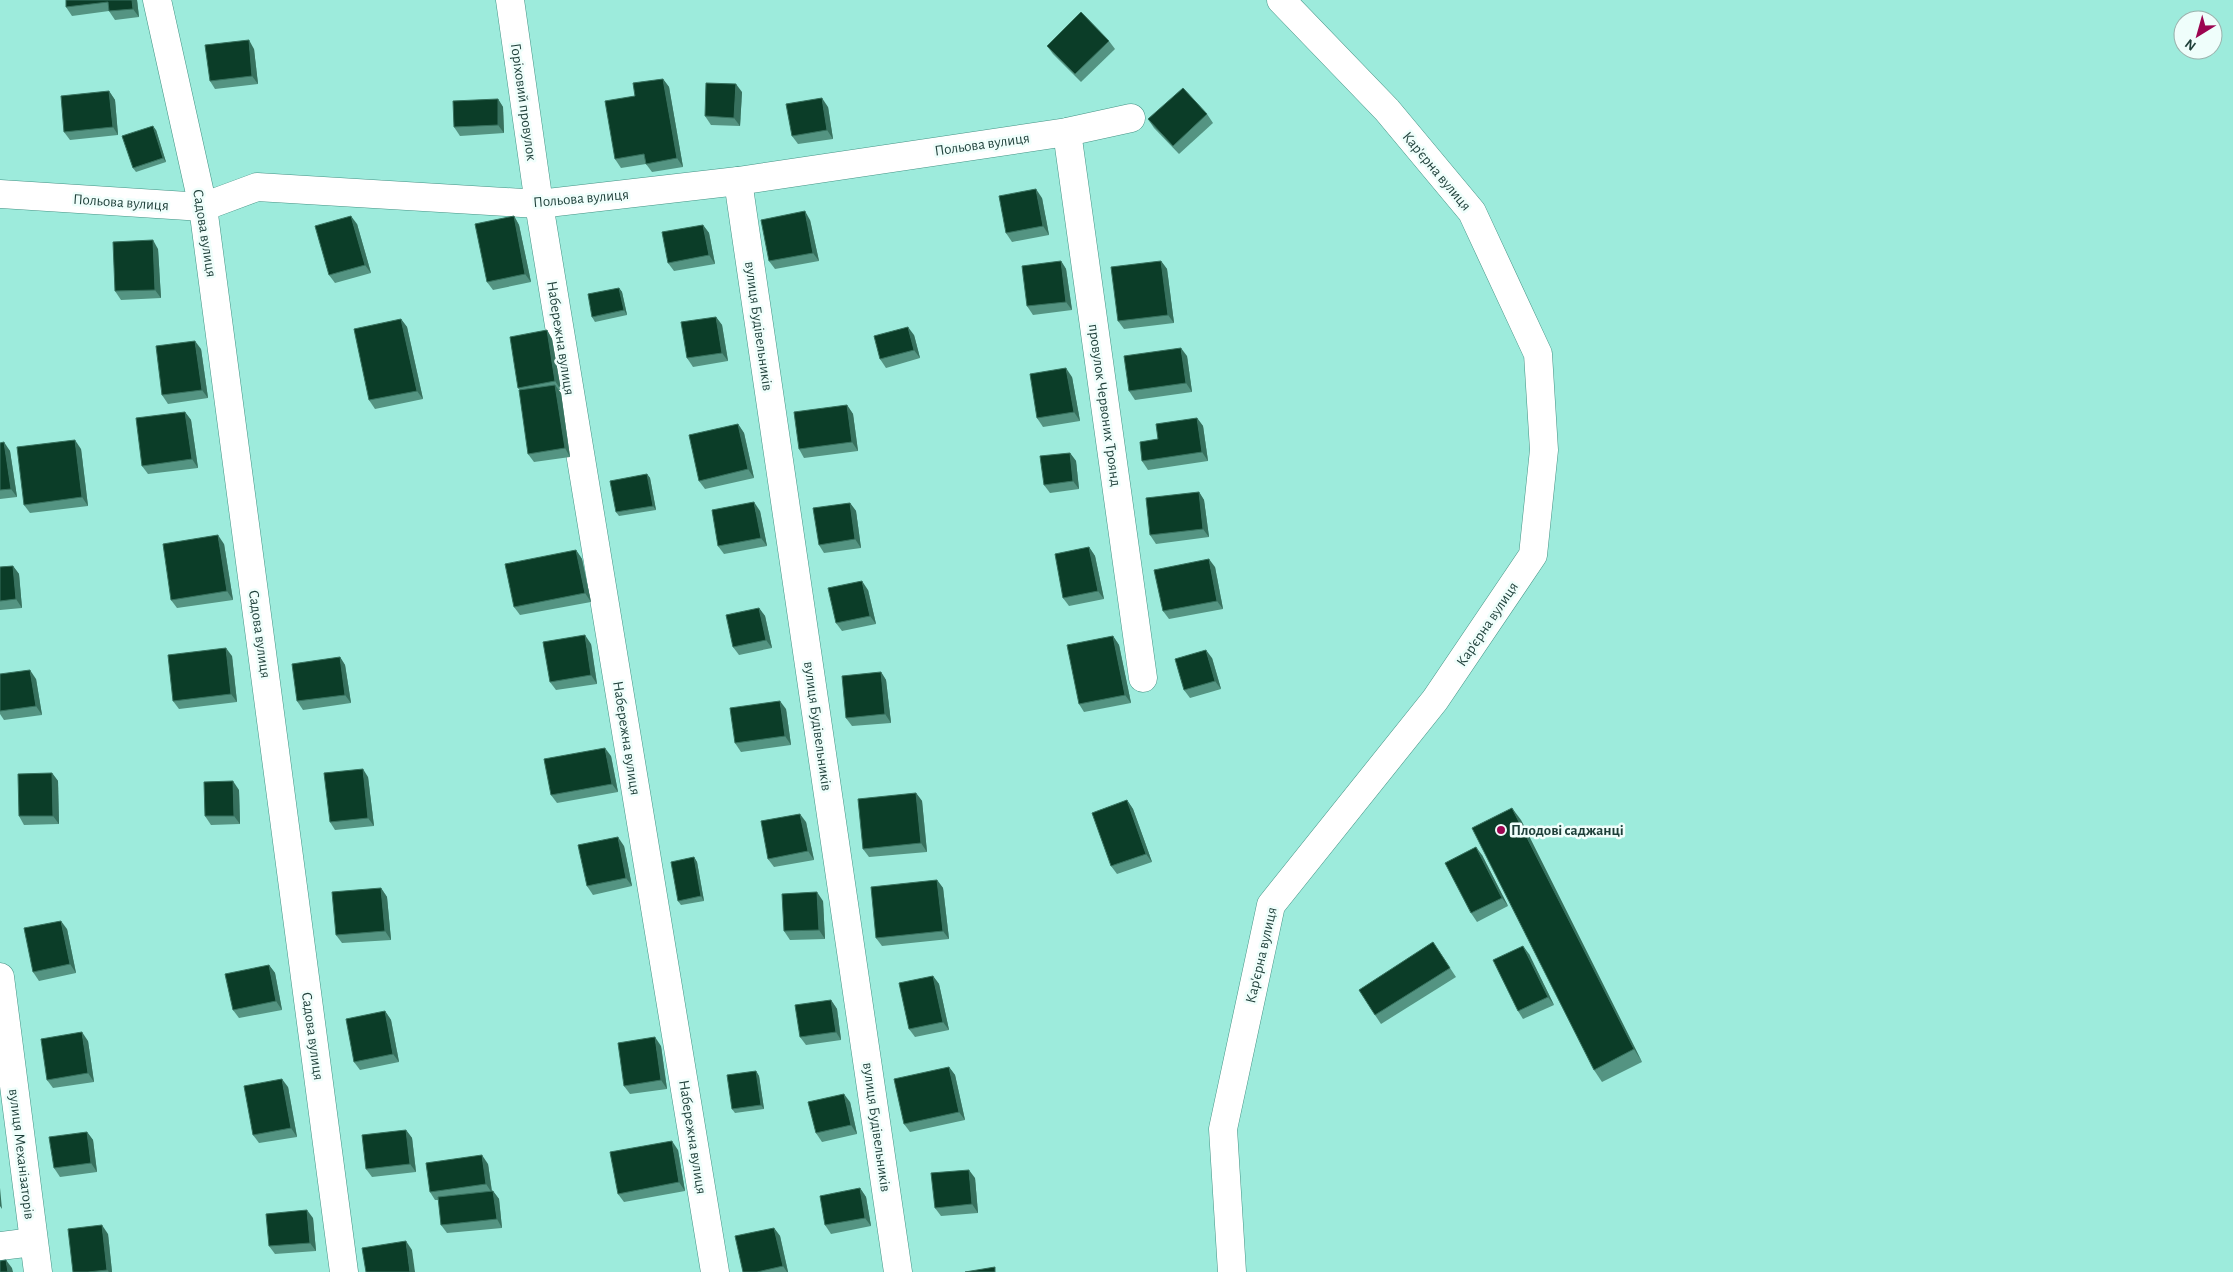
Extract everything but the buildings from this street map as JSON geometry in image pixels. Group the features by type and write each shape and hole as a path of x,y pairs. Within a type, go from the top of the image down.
{"street":[{"name":"Садова вулиця","path":"157,0 203,208 344,1272"},
{"name":"Горіховий провулок","path":"510,0 539,204"},
{"name":"Кар'єрна вулиця","path":"1232,1272 1223,1129 1271,905 1435,700 1533,556 1544,450 1538,354 1472,212 1387,110 1281,0"},
{"name":"Польова вулиця","path":"0,194 203,208 257,187 539,204 738,181 1067,132 1131,118"},
{"name":"провулок Червоних Троянд","path":"1067,132 1143,678"},
{"name":"вулиця Будівельників","path":"738,181 898,1272"},
{"name":"Набережна вулиця","path":"539,204 716,1272"},
{"name":"вулиця Механізаторів","path":"0,979 38,1272"},
{"path":"0,1246 33,1242"}],"place":[{"name":"Плодові саджанці","path":"1501,830"}]}
